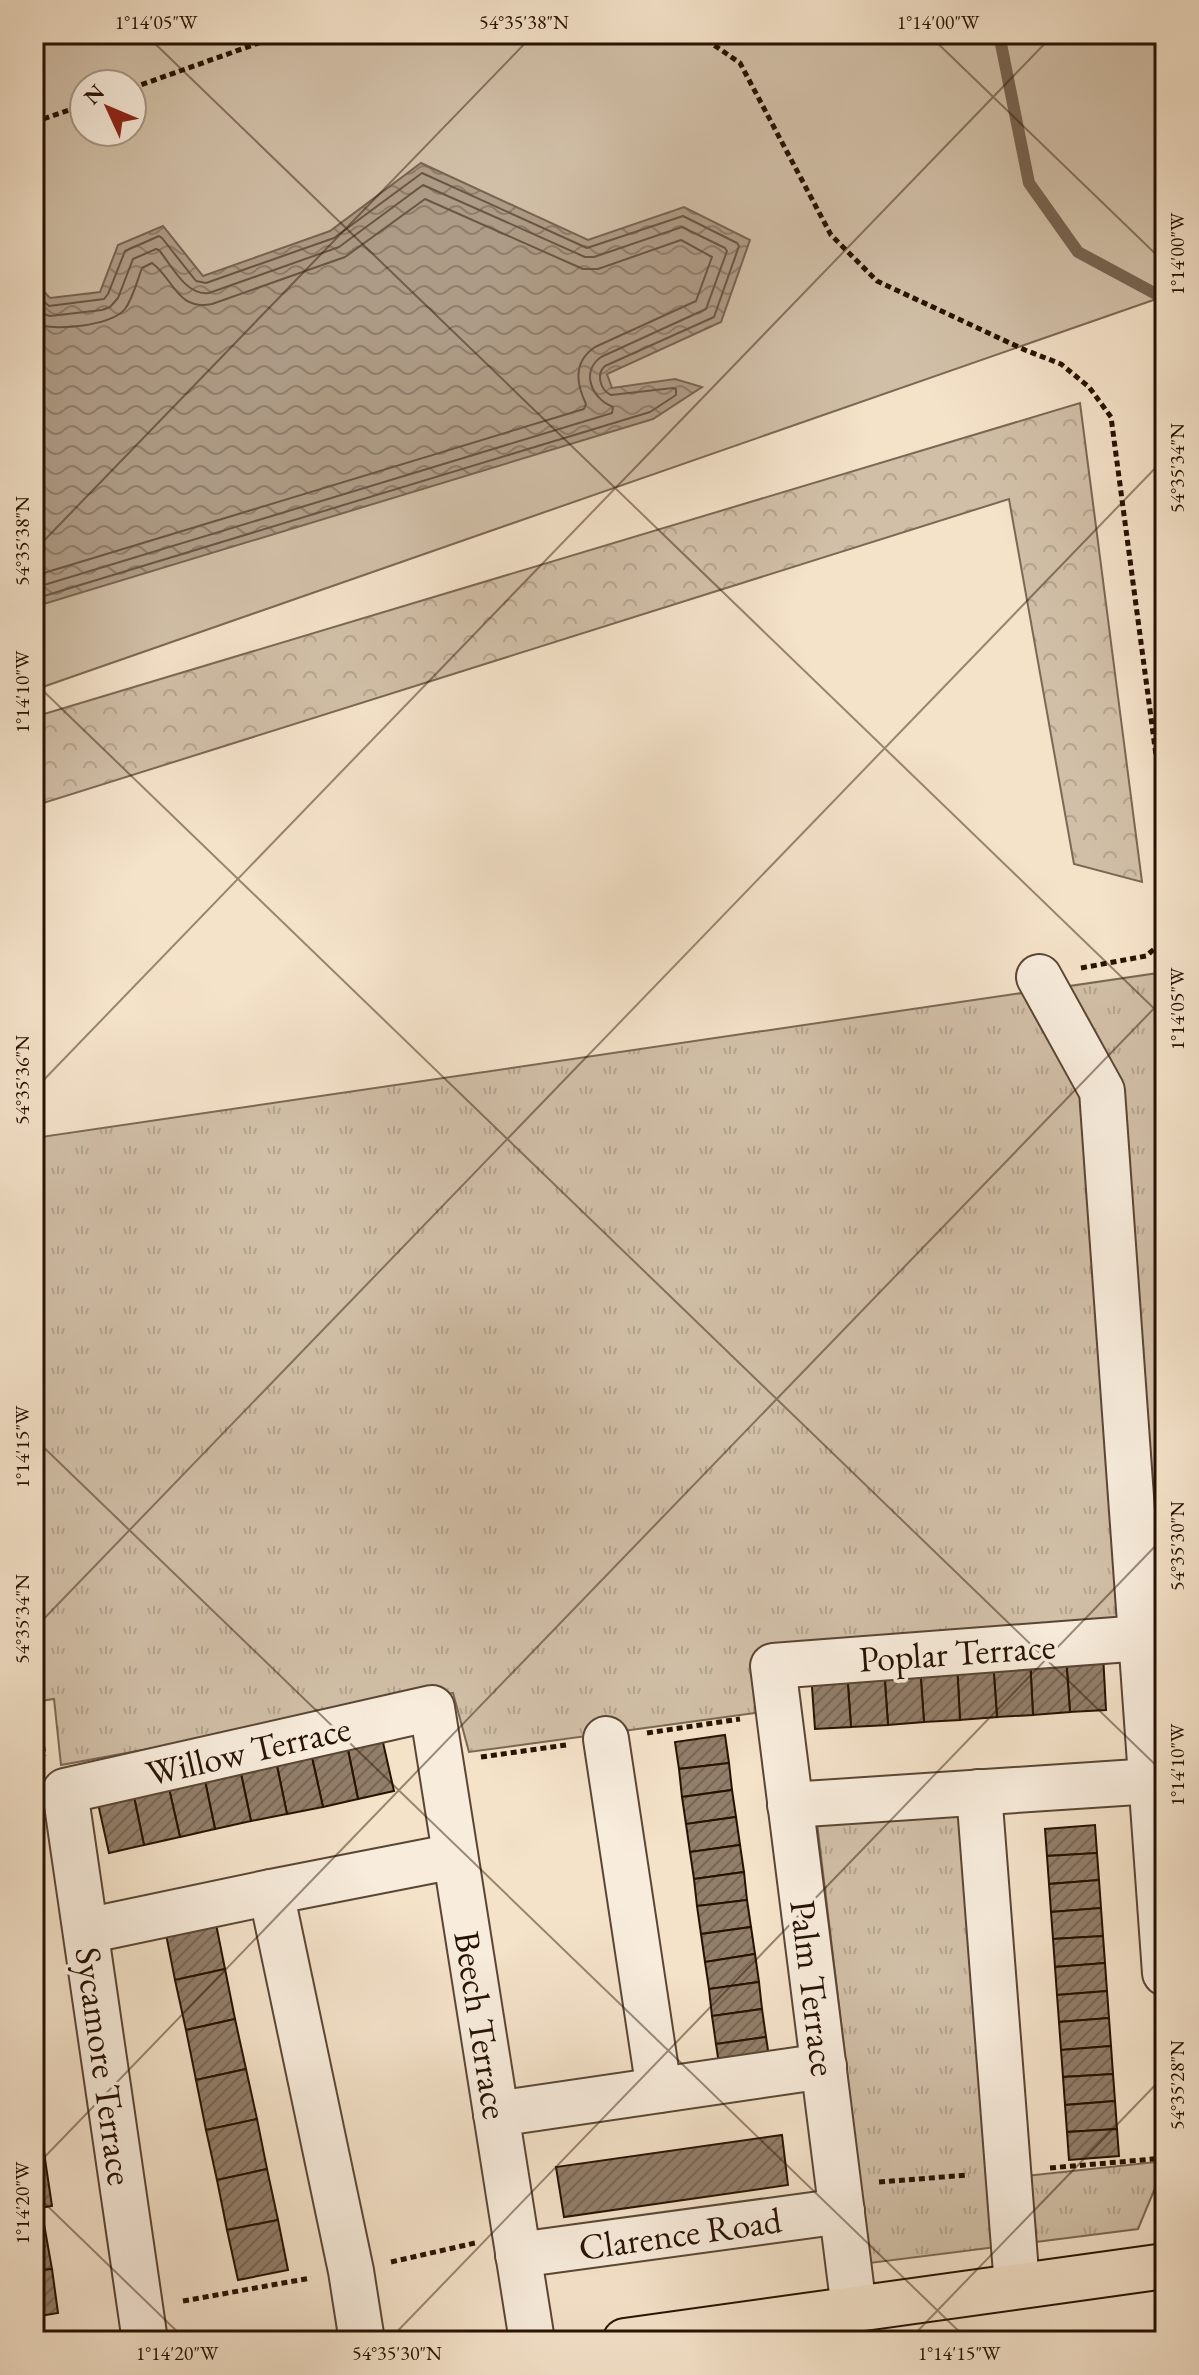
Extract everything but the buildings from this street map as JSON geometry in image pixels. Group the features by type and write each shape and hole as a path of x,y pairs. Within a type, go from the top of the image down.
{"main road":[{"path":"625,2341 1165,2266"}],"street":[{"path":"1039,977 1102,1091 1165,1973"},
{"name":"Poplar Terrace","path":"773,1666 1142,1638"},
{"name":"Palm Terrace","path":"773,1666 854,2309"},
{"name":"Willow Terrace","path":"65,1791 432,1708"},
{"name":"Beech Terrace","path":"432,1708 532,2341"},
{"path":"606,1739 659,2090"},
{"path":"790,1805 1152,1781"},
{"name":"Sycamore Terrace","path":"65,1791 145,2341"},
{"path":"979,1792 1017,2286"},
{"path":"86,1931 455,1856"},
{"path":"271,1892 348,2256 362,2341"},
{"path":"496,2114 824,2066"},
{"name":"Clarence Road","path":"518,2255 842,2211"}],"path":[{"path":"148,82 284,34"},
{"path":"698,34 740,63 831,235 877,281 1061,364 1089,387 1111,417 1165,823"},
{"path":"34,122 68,110"},
{"path":"1039,977 1146,956 1165,940"}],"green space":[{"path":"34,34 1165,34 1165,296 34,690"},
{"path":"1080,403 1142,882 1074,864 1009,499 34,806 34,717"},
{"path":"1165,972 1165,1719 1131,1625 776,1657 784,1709 469,1752 453,1693 61,1765 54,1699 34,1702 34,1138"},
{"path":"960,1807 997,2179 1165,2161 1165,2164 1138,2229 870,2263 817,1823"}],"water":[{"path":"421,163 588,240 684,207 750,240 721,322 607,374 612,388 675,379 702,387 653,419 34,607 34,281 50,298 100,292 118,245 163,226 203,276 330,231"}],"waterway":[{"path":"999,34 1029,183 1078,252 1156,294 1165,291"}]}
